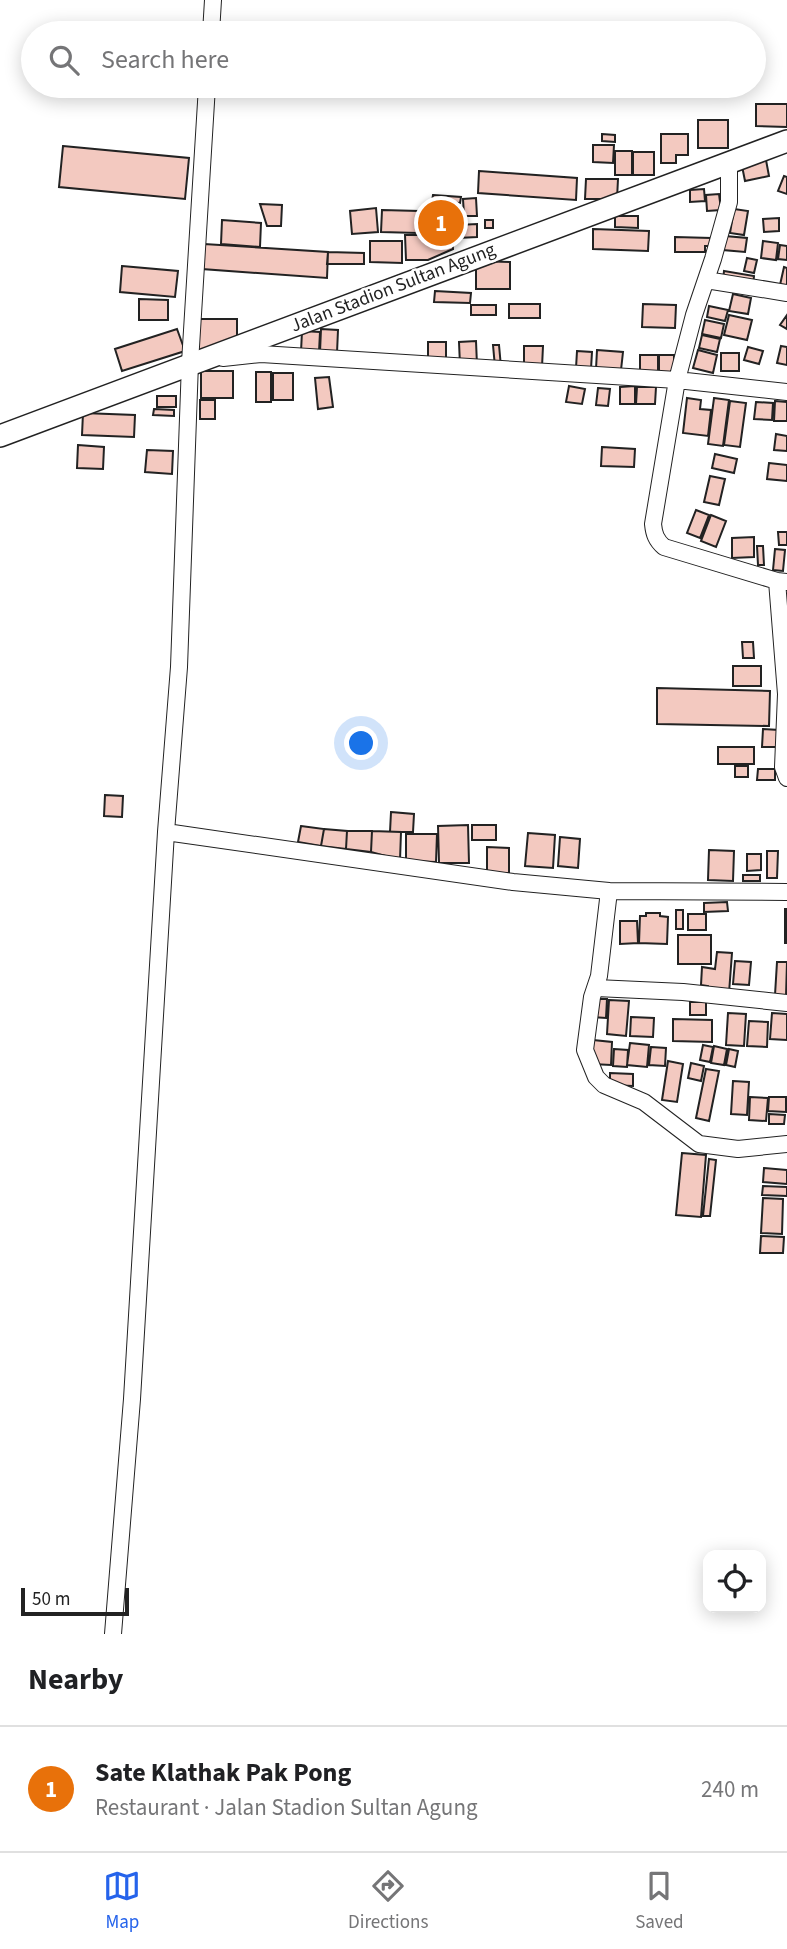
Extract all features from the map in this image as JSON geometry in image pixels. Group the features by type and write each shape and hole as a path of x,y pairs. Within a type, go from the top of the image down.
{"main road":[{"name":"Jalan Stadion Sultan Agung","path":"0,436 787,141"}],"street":[{"path":"212,21 213,0"},
{"path":"113,1634 132,1399 166,832 179,667 197,361 207,98"},
{"path":"729,163 729,202 694,314 677,380 653,524 658,542 664,547 782,582 786,694 783,767 787,778"},
{"path":"706,280 787,293"},
{"path":"197,361 261,354 677,380 787,391"},
{"path":"166,832 513,883 609,891 787,892"},
{"path":"609,891 601,965 587,1020 585,1050 596,1077 604,1085 644,1102 699,1144 738,1149 787,1144"},
{"path":"596,988 682,992 787,1003"}],"building":[{"path":"756,104 787,104 787,127 756,126"},
{"path":"698,120 728,120 728,148 698,148"},
{"path":"602,134 615,135 615,142 602,141"},
{"path":"661,134 688,134 688,155 676,155 676,163 661,163"},
{"path":"593,145 614,145 613,163 593,162"},
{"path":"63,146 189,158 185,199 59,187"},
{"path":"615,151 632,151 632,175 615,175"},
{"path":"633,152 654,152 654,175 633,175"},
{"path":"766,160 769,176 745,181 742,166"},
{"path":"479,171 577,178 576,200 478,193"},
{"path":"784,176 787,177 787,194 778,191"},
{"path":"586,179 618,179 617,199 585,199"},
{"path":"704,189 705,201 690,202 690,190"},
{"path":"719,194 721,210 707,211 706,195"},
{"path":"433,195 461,197 460,203 432,201"},
{"path":"476,198 477,216 464,216 463,199"},
{"path":"260,204 282,205 281,226 267,226"},
{"path":"376,208 378,232 352,234 350,211"},
{"path":"734,209 748,211 744,235 730,233"},
{"path":"382,210 419,211 418,233 381,232"},
{"path":"615,216 638,216 638,228 615,227"},
{"path":"433,218 451,219 451,228 433,228"},
{"path":"779,218 779,231 764,232 763,219"},
{"path":"222,220 261,223 260,247 221,244"},
{"path":"485,220 493,220 493,228 485,228"},
{"path":"477,224 477,237 458,238 458,225"},
{"path":"593,229 649,231 648,251 593,249"},
{"path":"405,235 452,235 453,249 428,260 406,260"},
{"path":"725,236 747,238 745,252 723,250"},
{"path":"675,237 711,238 711,246 705,246 705,252 675,252"},
{"path":"370,241 402,241 402,263 370,262"},
{"path":"763,241 778,243 776,260 761,258"},
{"path":"204,244 328,252 327,278 202,269"},
{"path":"780,245 787,246 787,260 778,259"},
{"path":"328,252 364,253 364,264 327,264"},
{"path":"747,258 757,260 754,273 744,271"},
{"path":"476,261 510,262 510,289 476,289"},
{"path":"122,266 178,271 175,297 120,292"},
{"path":"784,267 787,268 787,286 780,285"},
{"path":"724,271 754,276 753,285 723,281"},
{"path":"435,291 471,293 470,303 434,302"},
{"path":"733,294 751,298 748,314 729,311"},
{"path":"139,299 168,300 168,320 139,320"},
{"path":"509,304 540,304 540,318 509,318"},
{"path":"643,304 676,305 675,328 642,327"},
{"path":"471,305 496,305 496,315 471,315"},
{"path":"709,306 728,310 725,321 707,317"},
{"path":"729,315 752,320 747,340 724,335"},
{"path":"787,315 787,329 780,325"},
{"path":"198,319 237,319 237,338 198,351"},
{"path":"705,320 724,324 721,338 702,334"},
{"path":"177,329 185,351 122,371 115,349"},
{"path":"321,329 338,330 337,353 320,352"},
{"path":"302,331 320,332 319,352 301,352"},
{"path":"702,335 720,339 717,352 699,348"},
{"path":"476,341 477,365 460,365 459,342"},
{"path":"428,342 446,342 446,363 428,363"},
{"path":"493,345 499,345 501,367 495,367"},
{"path":"524,346 543,346 542,367 524,367"},
{"path":"781,346 787,347 787,365 777,363"},
{"path":"748,347 763,351 759,364 744,360"},
{"path":"597,350 623,352 621,370 596,369"},
{"path":"698,350 717,355 713,373 693,368"},
{"path":"577,351 592,352 591,369 576,368"},
{"path":"721,353 739,353 739,371 721,371"},
{"path":"640,355 658,355 658,375 640,375"},
{"path":"659,355 674,355 674,375 659,375"},
{"path":"201,371 233,371 233,398 201,398"},
{"path":"256,372 271,372 271,402 256,402"},
{"path":"273,373 293,373 293,400 273,400"},
{"path":"329,377 333,407 318,409 315,378"},
{"path":"569,386 585,389 582,404 566,402"},
{"path":"635,386 635,404 620,404 620,387"},
{"path":"637,387 656,387 655,404 636,404"},
{"path":"598,388 610,389 608,406 596,405"},
{"path":"157,396 176,396 176,407 157,407"},
{"path":"687,398 701,400 700,409 711,410 708,436 683,433"},
{"path":"714,398 729,400 723,446 708,444"},
{"path":"200,400 215,400 215,419 200,419"},
{"path":"730,401 746,403 740,447 724,445"},
{"path":"775,401 787,402 787,421 774,421"},
{"path":"756,402 773,403 772,420 754,419"},
{"path":"154,409 174,410 174,416 153,415"},
{"path":"83,413 135,415 134,437 82,435"},
{"path":"776,434 787,436 787,451 774,450"},
{"path":"78,445 104,447 103,469 77,468"},
{"path":"602,447 635,449 634,467 601,466"},
{"path":"147,450 173,451 172,474 145,472"},
{"path":"715,454 737,459 734,473 712,468"},
{"path":"769,463 787,465 787,481 767,479"},
{"path":"710,476 725,479 719,505 704,502"},
{"path":"696,510 709,515 700,538 687,533"},
{"path":"711,515 726,521 716,547 701,541"},
{"path":"778,532 787,532 787,545 779,545"},
{"path":"754,537 754,557 732,558 732,538"},
{"path":"757,546 763,546 764,565 758,565"},
{"path":"775,549 785,550 783,571 773,570"},
{"path":"742,642 753,642 754,658 743,658"},
{"path":"733,666 761,666 761,686 733,686"},
{"path":"657,688 770,691 769,726 657,724"},
{"path":"763,729 779,730 778,747 762,747"},
{"path":"718,747 754,747 754,764 718,764"},
{"path":"735,766 748,766 748,777 735,777"},
{"path":"758,769 775,769 775,780 757,780"},
{"path":"105,795 123,796 122,817 104,816"},
{"path":"391,812 414,814 413,832 390,832"},
{"path":"468,825 469,863 439,863 438,826"},
{"path":"472,825 496,825 496,840 472,840"},
{"path":"301,826 324,829 321,846 298,842"},
{"path":"324,829 347,831 346,849 321,846"},
{"path":"347,831 372,831 371,852 346,849"},
{"path":"372,831 401,832 400,860 371,852"},
{"path":"528,833 555,835 553,868 525,866"},
{"path":"406,834 437,834 436,862 406,861"},
{"path":"560,837 580,839 578,868 558,866"},
{"path":"487,847 509,848 509,873 487,873"},
{"path":"709,850 734,851 733,881 708,880"},
{"path":"767,851 778,851 777,878 767,878"},
{"path":"747,854 761,854 761,870 747,871"},
{"path":"743,875 760,875 760,881 743,881"},
{"path":"727,902 728,911 704,912 704,903"},
{"path":"787,909 787,943 785,943"},
{"path":"676,910 683,910 683,929 676,929"},
{"path":"646,913 660,913 660,916 668,917 667,944 639,943 640,916 646,916"},
{"path":"688,914 706,914 706,930 688,930"},
{"path":"620,921 637,921 638,943 620,944"},
{"path":"678,935 711,935 711,964 678,964"},
{"path":"717,952 732,953 729,993 708,992 708,986 701,985 702,967 715,969"},
{"path":"735,961 751,962 749,985 733,984"},
{"path":"777,962 787,962 786,996 775,995"},
{"path":"593,999 607,999 606,1018 592,1017"},
{"path":"609,1000 629,1001 626,1036 607,1034"},
{"path":"690,1002 706,1002 706,1015 690,1015"},
{"path":"728,1013 746,1014 744,1046 726,1045"},
{"path":"772,1013 787,1014 787,1040 770,1039"},
{"path":"631,1017 654,1018 653,1037 630,1036"},
{"path":"673,1019 712,1020 712,1042 673,1041"},
{"path":"749,1021 768,1022 767,1047 747,1046"},
{"path":"593,1040 612,1042 611,1065 592,1064"},
{"path":"630,1043 649,1045 647,1067 627,1065"},
{"path":"703,1045 713,1047 710,1062 700,1060"},
{"path":"714,1046 727,1049 724,1065 711,1063"},
{"path":"651,1047 666,1048 665,1066 649,1065"},
{"path":"614,1049 628,1050 627,1067 613,1066"},
{"path":"729,1049 738,1051 735,1067 726,1065"},
{"path":"668,1061 683,1064 677,1102 662,1100"},
{"path":"691,1063 704,1066 701,1081 688,1078"},
{"path":"706,1069 719,1071 709,1121 696,1118"},
{"path":"610,1073 633,1074 633,1086 610,1085"},
{"path":"733,1081 749,1082 747,1115 731,1114"},
{"path":"750,1097 768,1098 766,1121 749,1120"},
{"path":"769,1097 786,1097 786,1112 768,1111"},
{"path":"769,1114 785,1115 784,1124 769,1124"},
{"path":"682,1153 706,1155 701,1217 676,1215"},
{"path":"709,1159 716,1160 710,1216 703,1216"},
{"path":"764,1168 787,1170 787,1184 763,1182"},
{"path":"763,1186 787,1187 787,1196 762,1195"},
{"path":"763,1198 783,1199 782,1234 761,1233"},
{"path":"761,1236 784,1237 783,1253 760,1253"}],"place":[{"name":"Sate Klathak Pak Pong","path":"441,223"}]}
